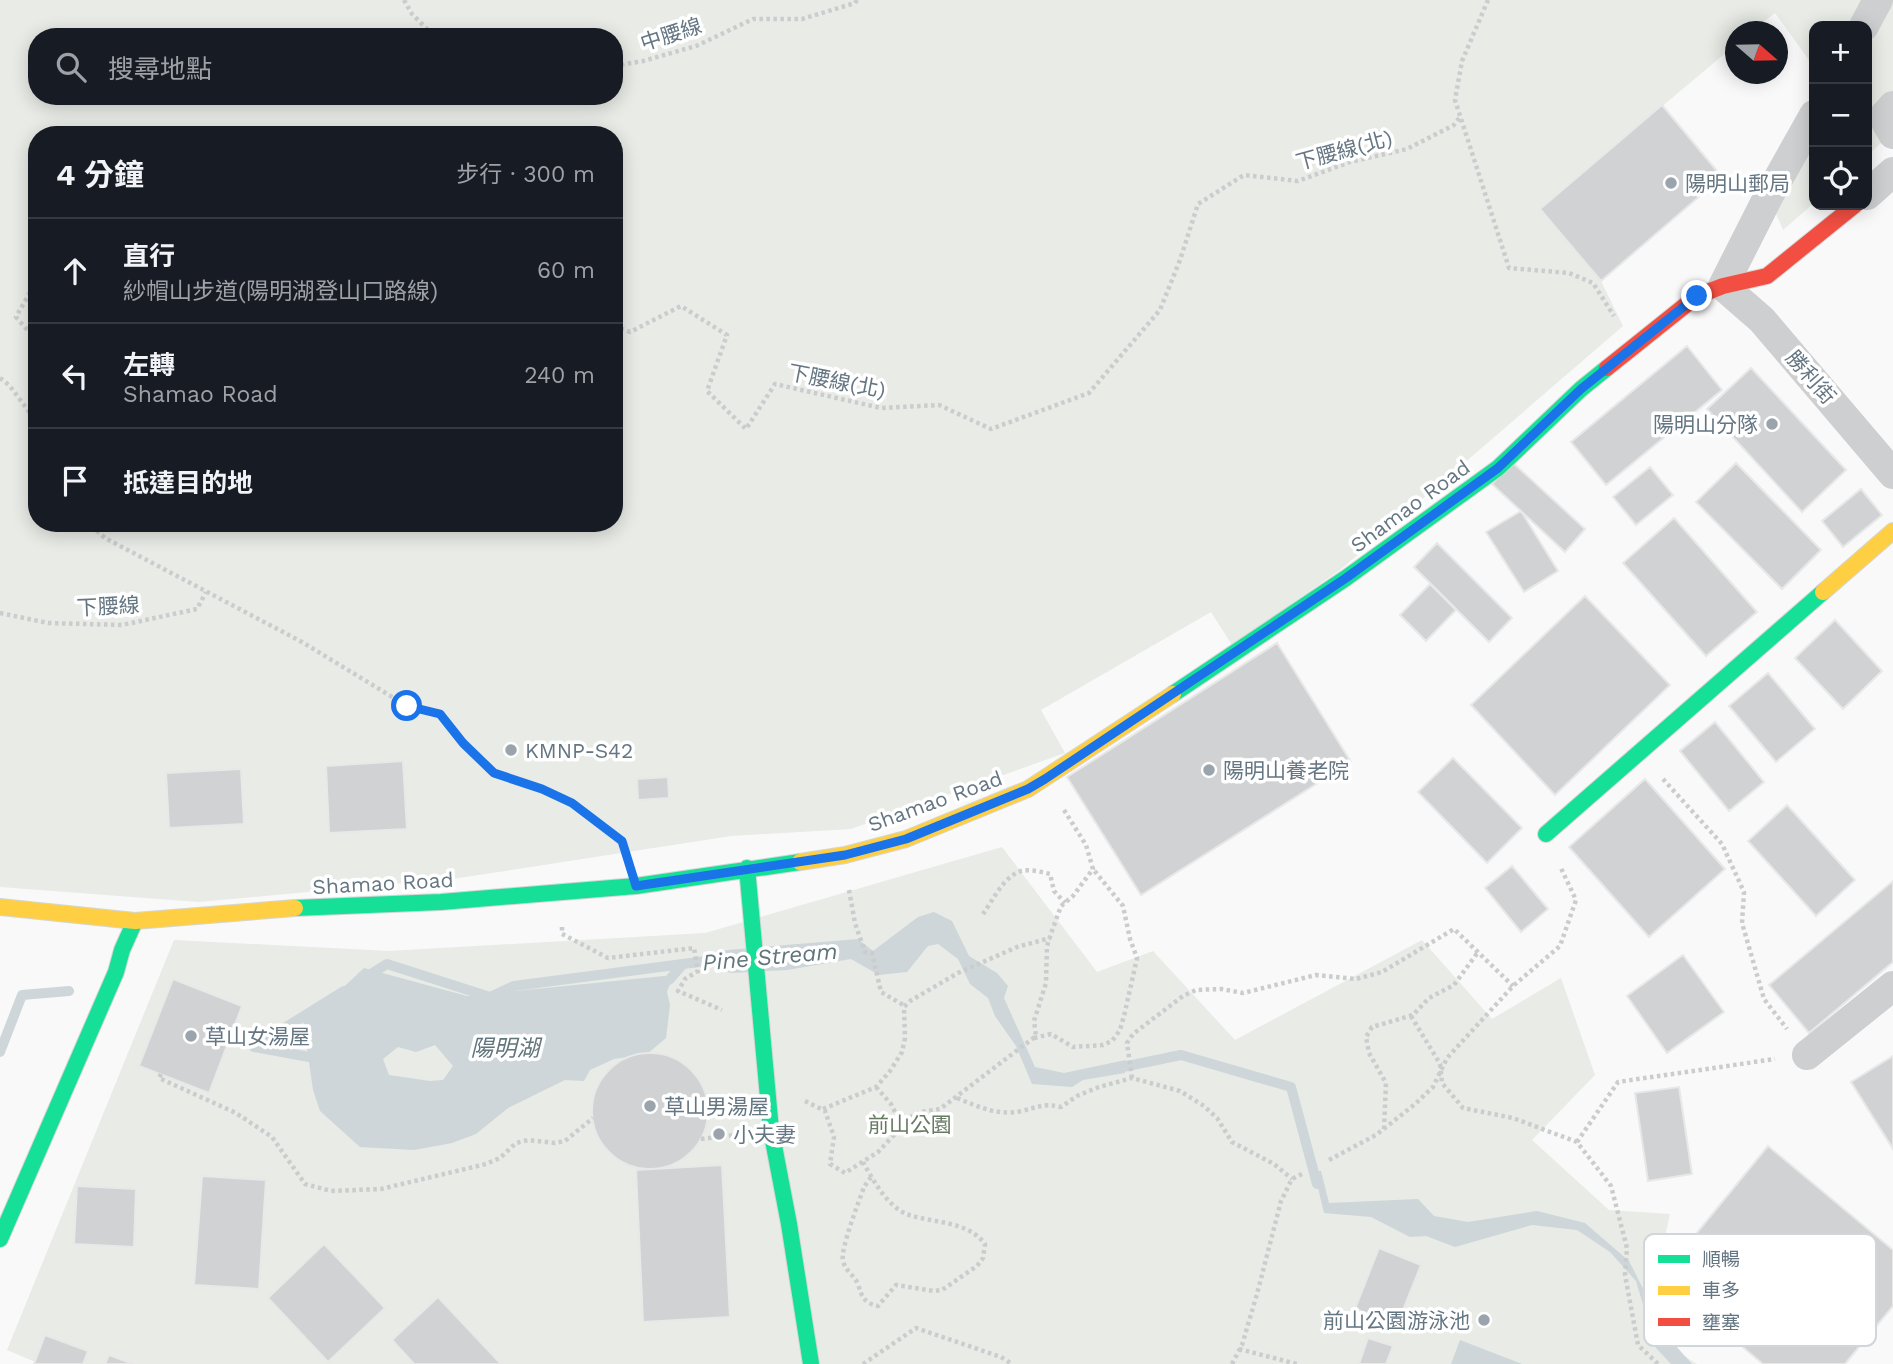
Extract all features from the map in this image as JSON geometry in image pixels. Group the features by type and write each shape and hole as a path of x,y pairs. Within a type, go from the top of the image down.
{"street":[{"path":"1867,21 1878,0"},
{"path":"1893,106 1883,117 1893,134"},
{"path":"1723,286 1809,124"},
{"path":"1872,191 1893,172"},
{"name":"Shamao Road","path":"0,907 135,921 251,910 441,902 636,886 845,855 906,839 1028,789 1045,779 1335,585 1498,468 1581,389 1697,296 1723,286 1767,276 1849,210"},
{"name":"勝利街","path":"1723,286 1762,320 1893,474"},
{"path":"1546,834 1893,531"},
{"path":"747,868 771,1130 811,1364"},
{"path":"0,1239 116,972 135,921"},
{"path":"1807,1055 1893,986"}],"path":[{"path":"404,0 412,14 426,28"},
{"name":"中腰線","path":"623,64 696,46 753,19 802,19 855,3 857,0"},
{"path":"1488,0 1462,61 1455,100 1509,268 1569,273 1593,283 1634,348"},
{"name":"下腰線(北)","path":"623,329 630,332 681,306 727,335 707,391 746,429 775,384 881,408 939,405 991,429 1089,393 1160,310 1198,204 1244,175 1298,181 1350,162 1407,149 1454,125 1460,117"},
{"path":"28,296 16,317 28,331"},
{"path":"0,378 9,385 28,410"},
{"path":"98,532 105,538 302,642 407,706 440,714 463,743 494,773 542,789 572,803 622,841 636,886"},
{"name":"下腰線","path":"0,613 48,623 122,625 197,609 206,592"},
{"path":"1577,1142 1618,1082 1807,1055 1764,999 1742,923 1744,892 1722,844 1639,752"},
{"path":"1032,1038 1051,1034 1073,1046 1103,1045 1112,1041 1120,1030 1137,958 1123,906 1093,869 1086,845 1045,779"},
{"path":"1329,1160 1384,1129 1414,1105 1433,1087 1447,1058 1513,986 1560,946 1576,900 1546,834"},
{"path":"845,855 855,923 866,952 872,953 881,992 905,1006"},
{"path":"769,1096 810,1102 822,1109 834,1137 830,1164 845,1173 878,1152 894,1135 900,1122 921,1112 940,1109 957,1098 977,1079 1036,1036 1034,1021 1046,983 1050,938 1061,906 1073,896 1093,869"},
{"path":"984,914 1005,883 1023,870 1050,874 1054,891 1065,903"},
{"path":"563,891 562,934 608,958 694,948 698,971 685,979 678,991 708,1004"},
{"path":"1132,1076 1127,1043 1133,1034 1183,996 1196,990 1221,989 1243,993 1316,975 1356,979 1382,972 1454,929 1513,986"},
{"path":"905,1006 958,973 1017,947 1050,938"},
{"path":"1384,1129 1386,1083 1369,1054 1366,1038 1372,1027 1411,1016 1429,998 1454,985 1478,952"},
{"path":"822,1109 876,1087 902,1052 905,1006"},
{"path":"1411,1016 1436,1056 1442,1083 1463,1108 1513,1118 1577,1142 1611,1186 1627,1248 1625,1275 1638,1345 1658,1364"},
{"path":"161,1074 159,1078 236,1113 272,1137 305,1184 331,1191 381,1189 486,1164 500,1158 516,1143 528,1140 555,1143 565,1141 593,1118"},
{"path":"957,1098 991,1112 1023,1111 1037,1105 1061,1107 1077,1096 1132,1076 1180,1091 1204,1106 1217,1118 1232,1142 1274,1164 1292,1179"},
{"path":"876,1087 891,1104 900,1122"},
{"path":"863,1162 871,1177 894,1205 907,1214 946,1222 979,1237 985,1244 983,1258 977,1266 943,1290 896,1285 878,1306 869,1304 860,1294 857,1281 847,1272 842,1258 864,1187 871,1177"},
{"path":"1232,1364 1257,1294 1281,1200 1292,1179 1304,1173"},
{"path":"863,1364 916,1328 1000,1357 1012,1364"},
{"path":"1239,1349 1297,1364"}],"green space":[{"path":"0,0 1893,0 1893,132 1872,151 1872,21 1809,21 1809,60 1788,31 1788,21 1781,21 1775,13 1765,21 1725,21 1725,53 1540,209 1601,281 1623,326 1340,570 1232,645 1211,612 1041,710 1065,753 851,829 731,836 459,878 199,902 0,887"},
{"path":"1809,142 1809,207 1783,230 1774,209"},
{"name":"前山公園","path":"1002,847 1097,972 1153,951 1235,1040 1422,940 1492,1019 1561,978 1595,1075 1532,1140 1609,1210 1670,1214 1666,1234 1644,1234 1644,1346 1669,1346 1697,1364 40,1364 7,1350 174,940 389,951 705,933"}],"water":[{"path":"934,912 952,921 969,956 997,973 1008,986 1004,998 1035,1067 1064,1073 1126,1060 1125,1073 1083,1080 1072,1087 1032,1084 1016,1046 995,1016 988,998 970,984 958,959 938,944 928,946 907,972 879,975 851,959 787,970 731,973 701,962 703,955 727,950 858,939 873,951 918,917"},
{"name":"陽明湖","path":"364,968 467,996 664,976 671,981 667,992 670,1005 666,1038 647,1054 614,1059 590,1070 584,1081 565,1080 508,1108 476,1134 452,1143 414,1150 360,1147 320,1111 313,1090 303,1020","holes":["435,1045 453,1066 443,1080 430,1081 389,1075 383,1059 398,1047 416,1052"]},
{"path":"1314,1171 1321,1171 1329,1203 1418,1199 1434,1216 1468,1222 1537,1211 1585,1223 1629,1261 1644,1291 1644,1308 1636,1281 1610,1252 1577,1230 1532,1225 1455,1247 1426,1236 1410,1237 1371,1217 1324,1213"},
{"path":"1460,1340 1522,1364 1451,1364"},
{"path":"1676,1346 1692,1364 1671,1364 1656,1348"}],"building":[{"path":"1662,105 1722,177 1601,281 1540,209"},
{"path":"1687,346 1722,390 1606,485 1571,442"},
{"path":"1751,368 1846,470 1802,512 1707,409"},
{"path":"1512,462 1585,529 1565,552 1492,484"},
{"path":"1736,463 1821,550 1782,589 1696,502"},
{"path":"1650,467 1673,495 1636,525 1613,497"},
{"path":"1861,489 1882,515 1843,547 1822,521"},
{"path":"1521,511 1558,571 1524,592 1486,532"},
{"path":"1674,518 1757,612 1706,656 1623,563"},
{"path":"1437,543 1512,618 1489,642 1414,567"},
{"path":"1430,584 1456,610 1426,641 1400,615"},
{"path":"1585,596 1670,685 1555,795 1471,705"},
{"path":"1835,620 1882,671 1843,709 1795,658"},
{"name":"陽明山養老院","path":"1277,643 1351,762 1141,895 1067,777"},
{"path":"1768,673 1815,729 1776,762 1729,706"},
{"path":"1715,722 1764,782 1729,811 1680,751"},
{"path":"1453,758 1522,828 1487,863 1418,792"},
{"path":"403,761 407,829 329,833 326,766"},
{"path":"241,769 244,824 169,828 166,773"},
{"path":"668,777 669,798 638,800 637,779"},
{"path":"1645,779 1725,869 1649,937 1569,847"},
{"path":"1787,805 1855,880 1816,916 1748,841"},
{"path":"1512,866 1548,909 1521,932 1485,888"},
{"path":"1893,881 1893,962 1809,1033 1769,985"},
{"path":"1683,955 1724,1012 1667,1053 1627,996"},
{"name":"草山女湯屋","path":"173,979 242,1006 209,1093 139,1066"},
{"name":"草山男湯屋","path":"650,1053 672,1057 691,1070 704,1089 708,1111 704,1133 691,1152 672,1165 650,1169 628,1165 609,1152 596,1133 592,1111 596,1089 609,1070 628,1057"},
{"path":"1893,1056 1893,1149 1851,1082"},
{"path":"1679,1087 1692,1174 1648,1181 1635,1093"},
{"path":"1768,1146 1874,1234 1696,1234"},
{"path":"722,1165 730,1317 643,1322 636,1170"},
{"path":"202,1176 266,1180 259,1289 194,1285"},
{"path":"77,1186 136,1189 134,1247 74,1244"},
{"path":"1876,1236 1893,1250 1893,1306 1876,1327"},
{"path":"324,1244 385,1308 328,1362 268,1298"},
{"path":"1379,1248 1421,1265 1397,1325 1355,1309"},
{"path":"438,1297 501,1364 414,1364 392,1340"},
{"path":"45,1335 88,1351 83,1364 34,1364"},
{"path":"1368,1338 1393,1346 1386,1364 1359,1364"},
{"path":"1741,1346 1860,1346 1845,1364 1763,1364"},
{"path":"109,1355 133,1364 105,1364"}],"waterway":[{"name":"Pine Stream","path":"660,986 683,964 715,960"},
{"name":"Pine Stream","path":"366,977 387,964 490,997 514,986 683,964"},
{"name":"Pine Stream","path":"0,1052 22,995 69,991"},
{"name":"Pine Stream","path":"254,1047 344,991"},
{"name":"Pine Stream","path":"254,1047 320,1059"},
{"name":"Pine Stream","path":"1113,1069 1181,1055 1291,1087 1317,1184"}],"traffic: fast":[{"path":"1173,694 1346,578 1498,468 1581,389 1607,368"},
{"path":"1546,834 1823,592"},
{"path":"295,908 441,902 636,886 800,862"},
{"path":"747,868 771,1130 811,1364"},
{"path":"0,1239 116,972 135,921"}],"traffic: slow":[{"path":"1823,592 1893,531"},
{"path":"800,862 845,855 906,839 1028,789 1173,694"},
{"path":"0,907 135,921 295,908"}],"traffic: jam":[{"path":"1607,368 1697,296 1723,286 1767,276 1849,210"}],"place":[{"name":"陽明山郵局","path":"1671,183"},
{"name":"陽明山分隊","path":"1772,424"},
{"name":"KMNP-S42","path":"511,750"},
{"name":"陽明山養老院","path":"1209,770"},
{"name":"草山女湯屋","path":"191,1036"},
{"name":"草山男湯屋","path":"650,1106"},
{"name":"小夫妻","path":"719,1134"},
{"name":"前山公園游泳池","path":"1484,1320"}],"route":[{"path":"407,706 440,714 463,743 494,773 542,789 572,803 622,841 636,886 845,855 906,839 1028,789 1045,779 1346,578 1498,468 1581,389 1697,296"}]}
